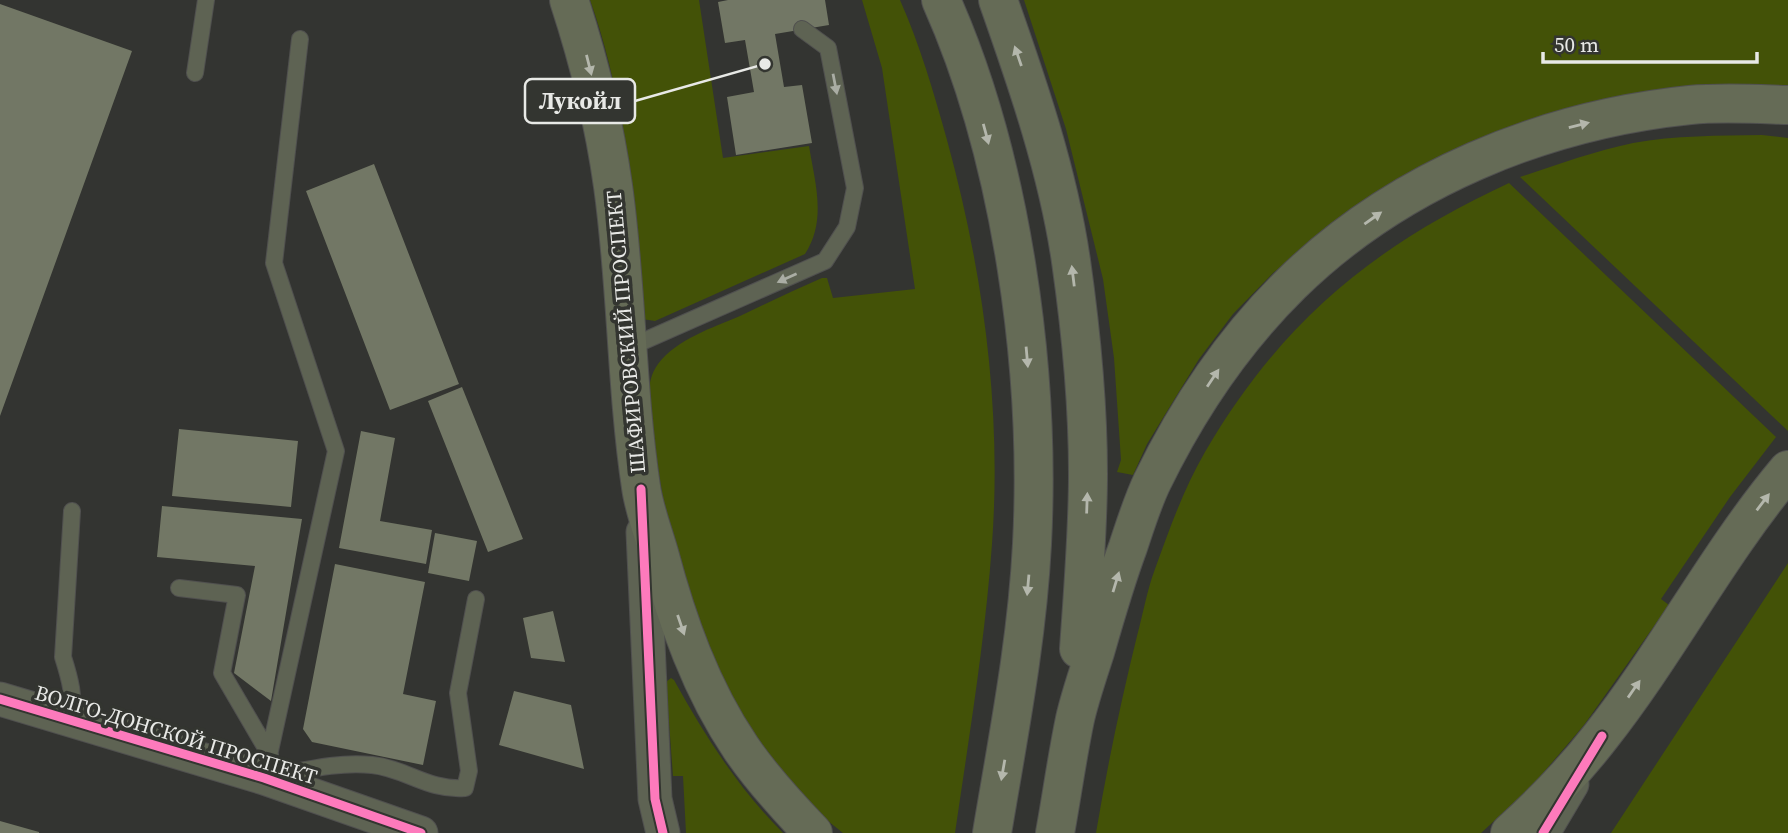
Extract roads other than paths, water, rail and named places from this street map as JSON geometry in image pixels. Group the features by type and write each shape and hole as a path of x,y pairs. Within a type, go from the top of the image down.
{"main road":[{"name":"ШАФИРОВСКИЙ ПРОСПЕКТ","path":"569,0 585,47 600,111 613,187 641,489 668,587 687,643 714,704 748,758 778,796 813,833"},
{"path":"940,0 974,91 997,174 1015,265 1031,393 1032,533 1024,626 1014,707 992,833"},
{"path":"998,0 1020,60 1052,167 1070,259 1081,343 1088,473 1075,718"},
{"path":"1055,833 1075,718 1118,574 1146,497 1189,413 1251,328 1291,284 1337,243 1397,202 1446,174 1523,142 1574,126 1629,114 1692,105 1788,105"},
{"path":"1510,833 1544,802 1602,736 1756,512 1788,470"}],"street":[{"path":"641,489 655,799 663,833"},
{"name":"ВОЛГО-ДОНСКОЙ ПРОСПЕКТ","path":"0,699 71,720 267,767 421,833"},
{"path":"1543,833 1602,736"},
{"path":"643,833 655,799"}],"lane":[{"path":"195,73 206,0"},
{"path":"628,348 825,261 847,227 855,188 828,48 802,29"},
{"path":"267,767 336,451 274,262 300,39"},
{"path":"71,720 74,702 63,657 72,511"},
{"path":"179,589 237,595 222,673 267,767"},
{"path":"267,767 373,765 447,790 465,788 469,771 458,693 476,598"}],"place":[{"name":"Лукойл","path":"765,64"}]}
